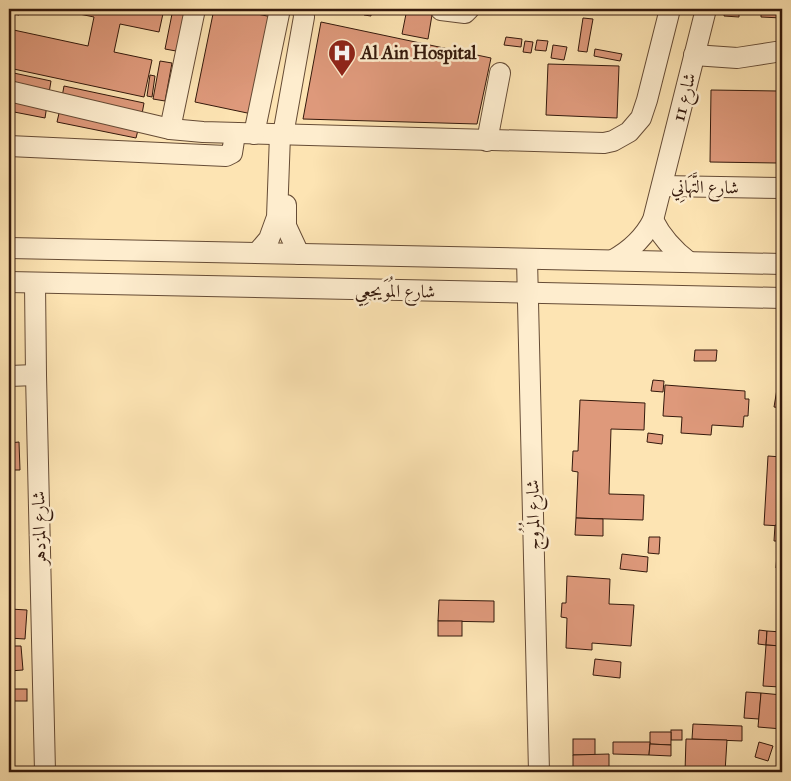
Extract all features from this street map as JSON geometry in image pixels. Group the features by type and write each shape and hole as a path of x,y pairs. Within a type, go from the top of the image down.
{"street":[{"path":"170,129 195,9"},
{"path":"9,146 226,156 232,153 245,134 280,9"},
{"path":"257,253 269,239 277,217 284,135 304,17 303,9"},
{"path":"441,10 465,13 469,9"},
{"path":"9,91 170,129 245,134 595,144 613,141 636,126 644,109 670,9"},
{"name":"شارع 11","path":"662,186 706,9"},
{"path":"694,55 737,58 782,51"},
{"path":"487,141 500,73"},
{"path":"284,135 286,226 299,254"},
{"name":"شارع التَّهَانِي","path":"613,260 641,239 653,220 662,186 782,188"},
{"path":"653,220 664,239 675,252 689,262"},
{"name":"شارع المُوَيجعِي","path":"9,248 782,264"},
{"name":"شارع المُرُوج","path":"527,259 540,772"},
{"name":"شارع المُوَيجعِي","path":"9,282 782,298"},
{"name":"شارع المزدهر","path":"36,284 36,375 45,772"},
{"path":"9,376 36,375"}],"building":[{"path":"9,9 20,9 19,15 9,13"},
{"path":"55,9 164,9 159,32 120,24 114,52 152,60 144,97 9,68 9,29 88,46 94,17"},
{"path":"173,9 186,9 176,51 165,49"},
{"path":"214,9 233,9 272,17 252,114 195,102"},
{"path":"407,9 433,9 428,39 402,34"},
{"path":"725,9 739,9 739,17 724,16"},
{"path":"761,9 782,9 782,18 761,17"},
{"path":"365,11 371,12 371,16 364,15"},
{"path":"583,18 593,19 587,52 578,51"},
{"path":"321,22 491,58 477,124 303,119"},
{"path":"506,37 522,39 521,47 504,45"},
{"path":"537,40 548,41 546,51 535,50"},
{"path":"525,41 533,42 531,53 523,52"},
{"path":"553,45 567,47 564,60 551,58"},
{"path":"595,49 622,54 620,61 594,56"},
{"path":"160,61 172,63 165,101 153,99"},
{"path":"548,64 619,66 617,118 546,115"},
{"path":"9,72 51,81 49,93 9,85"},
{"path":"150,75 155,76 152,97 147,96"},
{"path":"64,86 144,103 142,114 62,97"},
{"path":"711,90 778,91 777,163 710,162"},
{"path":"9,97 47,105 45,118 9,111"},
{"path":"60,109 139,126 136,138 57,122"},
{"path":"695,350 717,350 716,361 694,361"},
{"path":"781,359 782,377 779,377"},
{"path":"779,377 782,377 782,408 774,407"},
{"path":"653,380 664,381 663,392 651,391"},
{"path":"665,385 745,391 745,399 749,399 748,416 744,416 743,427 712,425 711,435 681,433 682,417 663,416"},
{"path":"580,400 645,403 644,430 611,429 609,494 644,495 643,520 576,518 578,472 572,471 573,451 578,451"},
{"path":"648,433 663,435 662,444 647,442"},
{"path":"19,442 20,470 9,470 9,443"},
{"path":"768,456 782,457 782,526 764,525"},
{"path":"576,518 603,519 603,536 575,535"},
{"path":"775,525 782,526 782,541 774,541"},
{"path":"649,537 660,537 659,554 648,553"},
{"path":"9,545 13,545 14,593 9,593"},
{"path":"622,554 648,557 647,572 620,569"},
{"path":"777,554 782,555 782,569 776,568"},
{"path":"567,576 610,579 609,604 634,605 631,646 592,643 592,650 566,648 567,618 561,617 562,603 566,603"},
{"path":"439,600 494,601 494,622 438,621"},
{"path":"10,609 27,610 25,639 9,638"},
{"path":"438,621 462,621 462,636 438,636"},
{"path":"759,630 767,631 766,645 758,644"},
{"path":"767,631 782,632 782,646 766,645"},
{"path":"766,645 782,646 780,687 763,686"},
{"path":"9,646 21,646 23,670 9,671"},
{"path":"595,659 621,662 620,678 593,675"},
{"path":"782,659 782,687 780,687"},
{"path":"9,689 27,689 27,701 9,701"},
{"path":"746,692 761,693 759,719 744,718"},
{"path":"761,693 782,695 782,729 758,727"},
{"path":"693,724 742,726 742,741 692,739"},
{"path":"671,730 682,730 682,740 671,740"},
{"path":"650,732 671,732 671,745 650,744"},
{"path":"573,739 595,739 595,755 573,755"},
{"path":"686,739 727,740 725,772 685,772"},
{"path":"613,742 650,742 649,755 613,754"},
{"path":"759,742 773,746 768,761 755,757"},
{"path":"650,744 671,745 671,756 649,755"},
{"path":"609,754 609,772 573,772 573,755"}],"place":[{"name":"Al Ain Hospital","path":"342,77"}]}
